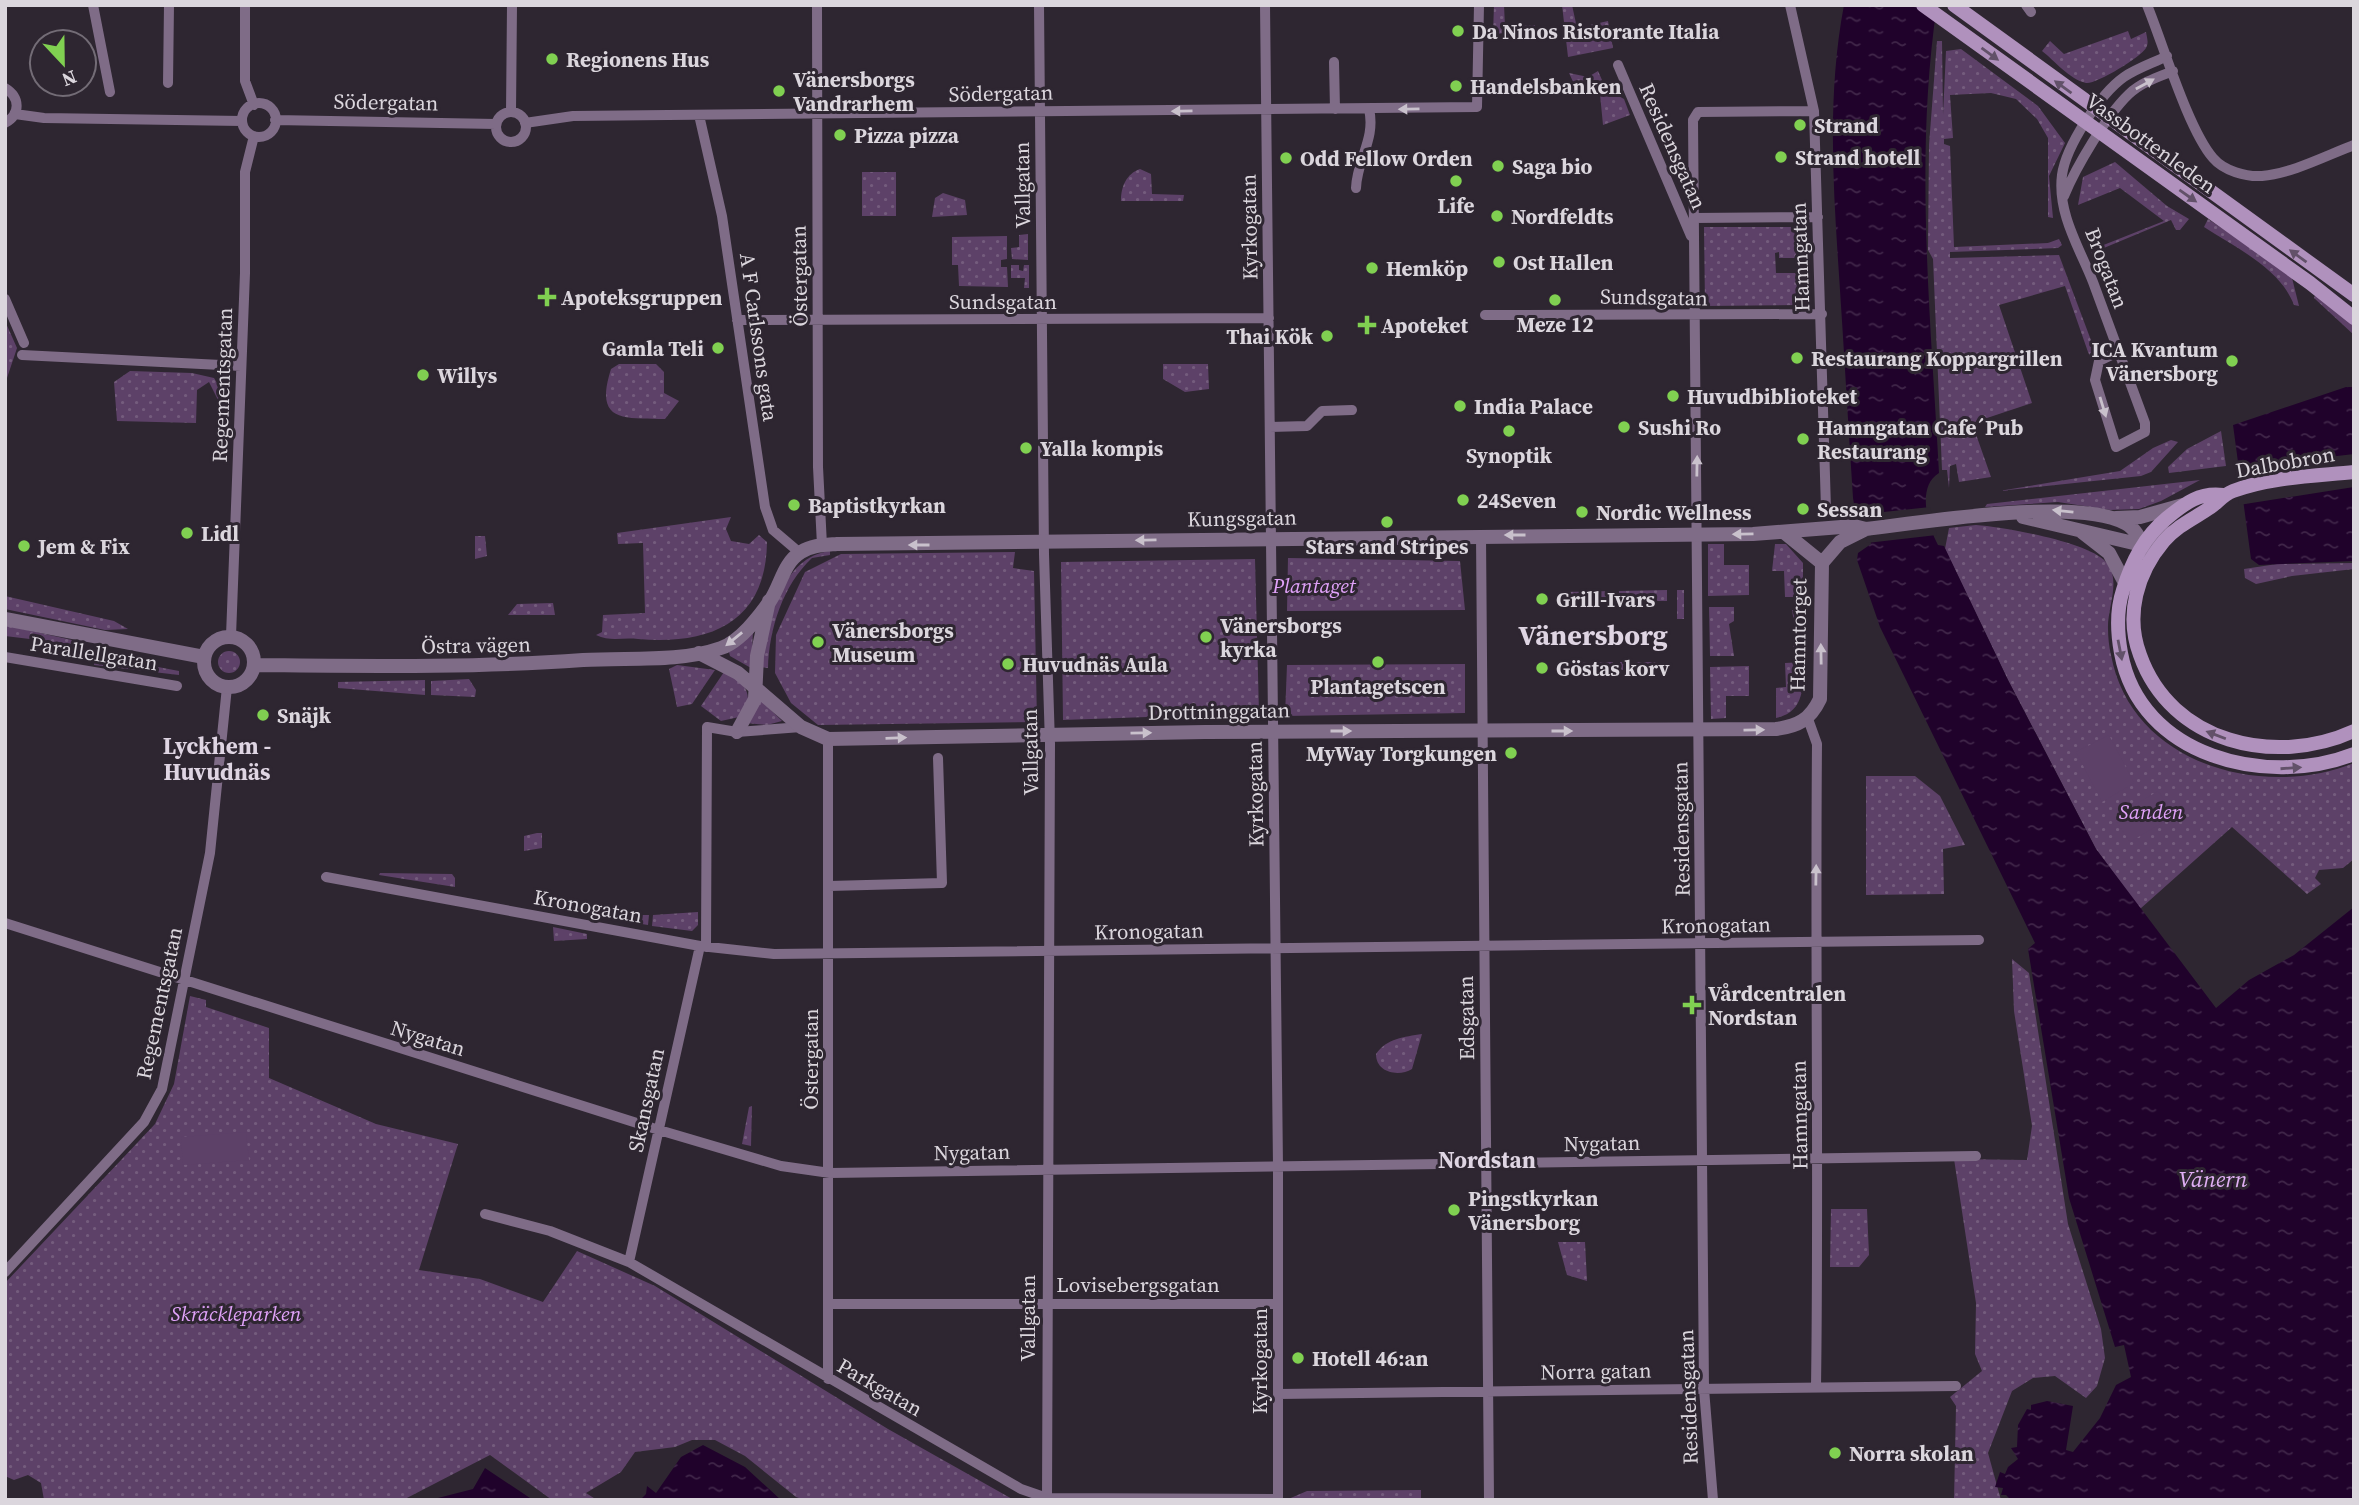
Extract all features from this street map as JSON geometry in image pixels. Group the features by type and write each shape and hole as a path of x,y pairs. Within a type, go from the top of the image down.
{"main road":[{"name":"Vassbottenleden","path":"1954,5 2095,110 2354,295"},
{"name":"Vassbottenleden","path":"1928,10 2310,283 2354,318"},
{"name":"Dalbobron","path":"2223,495 2263,483 2354,472"},
{"path":"2223,495 2207,493 2183,505 2142,545 2125,583 2117,618 2124,667 2142,703 2171,734 2202,752 2257,767 2308,766 2354,754"},
{"path":"2223,495 2173,532 2148,563 2134,601 2135,643 2155,687 2180,715 2217,736 2258,747 2302,746 2354,731"}],"street":[{"path":"93,5 110,92"},
{"path":"168,83 169,5"},
{"path":"245,5 245,81 254,105"},
{"path":"511,112 512,5"},
{"name":"Östergatan","path":"817,5 818,467 822,545"},
{"name":"Vallgatan","path":"1039,5 1044,542 1050,735 1051,1148 1047,1170 1047,1497"},
{"name":"Kyrkogatan","path":"1265,5 1278,1167 1278,1499"},
{"name":"Södergatan","path":"525,123 573,116 1477,107 1479,5"},
{"name":"Hamngatan","path":"1790,5 1814,111 1826,509"},
{"path":"2147,5 2203,142 2214,160 2243,175 2263,176 2288,170 2354,145"},
{"name":"Brogatan","path":"2118,352 2098,361 2095,380 2116,447 2145,432 2145,423 2118,352 2064,212 2062,177 2065,161 2095,110 2125,76 2167,56"},
{"path":"1334,62 1335,109"},
{"name":"Residensgatan","path":"1618,65 1694,242"},
{"path":"2064,197 2073,174 2129,94 2144,83 2173,71"},
{"path":"5,88 15,96 15,114"},
{"path":"254,105 268,107 275,120 269,134 254,136 245,130 242,121 245,111 254,105"},
{"path":"1356,188 1361,157 1368,149 1371,133 1369,109"},
{"name":"Residensgatan","path":"1713,1500 1704,1389 1693,120 1698,112 1814,111"},
{"path":"511,112 520,115 525,123 523,136 511,142 499,136 496,124 501,115 511,112"},
{"path":"5,123 15,114 44,117 242,121"},
{"name":"A F Carlssons gata","path":"699,115 722,216 765,508 773,530 800,553"},
{"name":"Södergatan","path":"275,120 496,124"},
{"name":"Regementsgatan","path":"231,636 247,193 245,172 254,136"},
{"path":"1694,218 1818,217"},
{"path":"5,299 24,343"},
{"name":"Sundsgatan","path":"1485,315 1696,317 1822,314"},
{"name":"Sundsgatan","path":"737,320 1269,318"},
{"path":"22,355 241,366"},
{"path":"1270,427 1307,426 1322,411 1352,410"},
{"path":"1866,529 2050,510 2114,518 2140,517 2183,505"},
{"path":"2012,515 2142,545 2173,532"},
{"path":"2114,518 2134,530 2148,563"},
{"name":"Kungsgatan","path":"800,553 822,545 1785,533 1835,527 1866,529"},
{"name":"Hamntorget","path":"1808,719 1820,699 1822,563 1840,542 1866,529"},
{"path":"2078,529 2109,553 2125,583"},
{"path":"1785,533 1822,563"},
{"name":"Edsgatan","path":"1481,536 1489,1500"},
{"path":"699,653 724,647 734,640 769,601 786,569 800,553"},
{"path":"737,732 751,710 757,687 757,656 769,601"},
{"path":"5,619 204,657"},
{"path":"231,636 247,644 254,665 245,681 227,687 208,677 204,657 214,641 231,636"},
{"name":"Drottninggatan","path":"699,653 757,687 801,727 828,739 1483,730 1698,731 1776,729 1799,725 1808,719"},
{"name":"Östra vägen","path":"254,665 418,668 542,664 699,653"},
{"name":"Parallellgatan","path":"5,657 177,686"},
{"name":"Regementsgatan","path":"5,1272 144,1122 162,1089 210,853 227,687"},
{"name":"Hamngatan","path":"1808,719 1817,744 1815,943 1819,1159 1816,1388"},
{"name":"Skansgatan","path":"629,1262 703,946 707,727 737,732"},
{"path":"737,732 801,727"},
{"name":"Östergatan","path":"828,739 828,1379"},
{"path":"829,886 942,883 938,758"},
{"name":"Kronogatan","path":"326,877 703,946 774,954 830,956 1979,940"},
{"name":"Nygatan","path":"5,923 659,1130 782,1166 830,1173 1976,1156"},
{"name":"Parkgatan","path":"485,1214 550,1231 629,1262 1021,1489 1047,1497 1278,1499"},
{"name":"Lovisebergsgatan","path":"830,1304 1278,1304"},
{"name":"Norra gatan","path":"1278,1394 1956,1386"}],"green space":[{"path":"1494,5 1504,5 1505,27 1535,25 1535,31 1493,34"},
{"path":"1562,5 1572,5 1577,28 1608,21 1613,48 1568,57"},
{"path":"2128,31 2131,39 2146,32 2146,48 2118,70 2091,82 2086,83 2074,78 2042,51 2050,41 2064,54"},
{"path":"1937,41 1942,41 1943,115 1946,51 1961,49 2038,106 2065,143 2049,176 2053,218 2048,217 2048,138 2037,119 2016,99 1991,93 1950,95 1953,138 1944,139 1944,144 1950,146 1954,247 2048,243 2059,239 2062,245 2058,248 1950,252 1950,258 2059,255 2095,351 2090,356 2065,286 1999,305 2032,403 1972,423 1991,477 1959,482 1956,464 1950,466 1949,488 1947,470 1942,470 1933,259 1928,250 1929,145"},
{"path":"1598,71 1606,89 1624,99 1630,115 1603,125 1599,84 1575,86 1569,73 1588,77"},
{"path":"2115,162 2167,206 2189,219 2180,230 2176,230 2171,220 2095,251 2098,259 2094,261 2090,247 2101,246 2164,221 2120,188 2078,205 2083,177"},
{"path":"1140,169 1151,174 1152,194 1184,195 1183,201 1121,201 1125,182 1131,174"},
{"path":"862,172 896,172 896,216 862,216"},
{"path":"943,193 965,200 967,215 932,217 935,198"},
{"path":"2208,219 2291,274 2299,306 2294,305 2279,280 2256,260 2204,227"},
{"path":"1704,227 1798,227 1799,258 1779,258 1779,252 1775,253 1776,273 1799,273 1799,305 1705,306"},
{"path":"1028,234 1028,260 1012,259 1011,248 1019,247 1019,235"},
{"path":"1007,236 1007,259 1001,260 1001,267 1007,267 1008,287 959,286 958,265 952,265 952,237"},
{"path":"1011,265 1019,265 1019,270 1023,271 1024,265 1029,265 1029,288 1024,288 1025,278 1011,278"},
{"path":"2316,293 2354,326 2354,335 2314,298"},
{"path":"5,321 17,348 5,384"},
{"path":"619,364 656,364 664,372 664,393 679,401 665,419 625,417 610,408 606,399 607,387 611,369"},
{"path":"1163,364 1208,364 1209,389 1185,392 1163,379"},
{"path":"130,371 192,373 214,378 223,393 222,408 209,382 197,390 196,423 117,421 114,382"},
{"path":"2221,431 2226,466 2169,473 2168,467 2187,449"},
{"path":"2171,440 2178,442 2151,472 2141,476 1999,491 2120,471 2153,448"},
{"path":"2200,480 2161,501 2139,509 2110,510 2058,502 1985,507 1987,504"},
{"path":"731,517 726,529 731,541 749,544 759,535 767,542 764,570 757,592 745,610 729,623 688,638 612,639 596,635 602,632 603,615 645,613 643,543 618,544 617,533"},
{"name":"Sanden","path":"1976,525 2025,532 2065,542 2097,555 2106,562 2113,577 2108,621 2109,645 2123,692 2144,723 2172,747 2206,764 2242,774 2280,777 2318,773 2354,763 2354,859 2343,868 2319,870 2315,878 2321,884 2307,894 2232,827 2140,909 2096,849 2008,680 1945,549 1949,528"},
{"path":"475,536 485,536 487,556 475,559"},
{"path":"1708,544 1724,544 1724,565 1749,565 1749,595 1708,596"},
{"path":"1775,544 1786,544 1803,563 1803,597 1785,597 1784,571 1772,571"},
{"path":"830,551 830,555 812,558 793,581 779,608 771,638 768,668 761,667 772,613 788,579 799,566 813,556"},
{"path":"1015,552 1013,568 1034,571 1037,722 818,725 791,703 775,673 776,635 805,572 841,554"},
{"name":"Plantaget","path":"1288,558 1460,561 1465,610 1287,611"},
{"path":"1255,559 1259,713 1063,720 1061,562"},
{"path":"2354,563 2354,569 2292,576 2256,584 2245,578 2244,569 2277,564"},
{"path":"1667,590 1667,601 1619,601 1619,591"},
{"path":"1677,590 1684,590 1684,619 1677,619"},
{"path":"1613,591 1613,602 1565,602 1565,592"},
{"path":"5,596 114,621 128,629 105,630 5,609"},
{"path":"553,603 555,615 508,615 517,604"},
{"path":"1709,607 1734,607 1734,621 1729,624 1734,656 1710,656"},
{"path":"1792,610 1799,610 1800,647 1793,647 1796,634"},
{"path":"5,625 72,640 71,644 5,636"},
{"path":"753,632 751,668 730,656 729,652"},
{"path":"229,651 239,658 240,662 233,672 229,673 219,666 218,662 225,652"},
{"path":"95,655 179,671 179,675 94,665"},
{"path":"1613,662 1614,670 1566,671 1566,663"},
{"path":"1620,662 1667,662 1667,670 1620,670"},
{"path":"1804,662 1802,689 1797,704 1785,715 1776,718 1776,688 1786,687 1785,663"},
{"path":"1465,664 1465,713 1285,716 1287,665"},
{"path":"677,665 715,670 692,704 677,707 669,669"},
{"path":"1749,666 1749,696 1726,696 1726,718 1711,719 1710,667"},
{"path":"724,672 742,684 747,692 748,703 739,717 721,721 701,706"},
{"path":"469,679 476,690 475,697 431,695 431,681"},
{"path":"425,680 425,695 338,688 338,682"},
{"path":"760,699 782,721 767,725 746,723"},
{"path":"2109,735 2134,783 2102,802 2076,752"},
{"path":"1866,776 1915,776 1940,796 1965,845 1943,849 1944,894 1866,895"},
{"path":"2158,791 2175,815 2130,842 2114,818"},
{"path":"542,833 542,848 524,851 524,836"},
{"path":"452,874 455,887 379,875"},
{"path":"698,912 698,925 692,931 652,926 653,915"},
{"path":"611,915 649,915 648,925 611,919"},
{"path":"553,927 587,934 587,939 554,941"},
{"path":"2012,959 2029,973 2068,1224 2101,1329 2105,1358 2097,1386 2086,1398 2055,1376 2033,1378 2012,1391 1988,1453 2001,1500 1954,1500 1956,1406 1950,1397 1982,1371 1975,1354 1976,1303 1954,1159 2027,1160 2032,1126 2014,1011"},
{"name":"Skräckleparken","path":"190,996 206,1000 206,1007 269,1028 269,1078 376,1124 458,1144 419,1270 480,1279 543,1302 577,1251 655,1286 888,1429 1014,1500 805,1500 796,1497 745,1456 715,1440 692,1440 675,1447 635,1452 621,1472 586,1493 597,1500 552,1500 490,1455 403,1500 44,1500 41,1483 28,1475 14,1480 5,1476 5,1283 155,1124 174,1084"},
{"path":"1422,1034 1412,1069 1395,1073 1380,1065 1376,1054 1385,1045 1396,1039"},
{"path":"752,1106 751,1146 742,1144 749,1107"},
{"path":"246,1132 249,1160 183,1165 181,1137"},
{"path":"1831,1209 1867,1209 1869,1255 1859,1267 1830,1267"},
{"path":"1558,1242 1585,1242 1587,1281 1567,1275"},
{"path":"1421,1490 1421,1500 1286,1500 1307,1491"}],"water":[{"name":"Vänern","path":"1844,5 1937,5 1926,121 1925,180 1939,473 1928,487 1928,518 1938,545 1944,546 2008,680 2096,849 2216,1008 2249,980 2294,955 2354,907 2354,1500 2011,1500 2006,1495 2001,1495 2003,1488 1995,1487 2000,1472 2005,1474 2008,1467 2018,1459 2011,1448 2017,1447 2018,1425 2027,1409 2031,1410 2031,1405 2047,1401 2073,1406 2066,1450 2073,1452 2100,1418 2116,1385 2131,1377 2124,1345 2115,1347 2069,1198 2028,949 2035,943 1880,627 1857,560 1858,553 1871,544 1870,525 1868,513 1854,504 1853,498 1833,174 1835,72"},
{"path":"2346,387 2354,387 2354,561 2259,565 2251,559 2233,425"},
{"path":"703,1445 745,1467 781,1500 640,1500 646,1494 647,1486 656,1493 681,1457"},
{"path":"485,1468 533,1500 430,1500 473,1489"}],"pier":[{"path":"2354,454 2354,487 2239,505 2235,468"},
{"path":"1930,507 1937,535 1867,543 1865,514"}],"place":[{"name":"Da Ninos Ristorante Italia","path":"1458,31"},
{"name":"Regionens Hus","path":"552,59"},
{"name":"Handelsbanken","path":"1456,86"},
{"name":"Vänersborgs Vandrarhem","path":"779,91"},
{"name":"Strand","path":"1800,125"},
{"name":"Pizza pizza","path":"840,135"},
{"name":"Strand hotell","path":"1781,157"},
{"name":"Odd Fellow Orden","path":"1286,158"},
{"name":"Saga bio","path":"1498,166"},
{"name":"Life","path":"1456,181"},
{"name":"Nordfeldts","path":"1497,216"},
{"name":"Ost Hallen","path":"1499,262"},
{"name":"Hemköp","path":"1372,268"},
{"name":"Apoteksgruppen","path":"547,297"},
{"name":"Meze 12","path":"1555,300"},
{"name":"Apoteket","path":"1367,325"},
{"name":"Thai Kök","path":"1327,336"},
{"name":"Gamla Teli","path":"718,348"},
{"name":"Restaurang Koppargrillen","path":"1797,358"},
{"name":"ICA Kvantum Vänersborg","path":"2232,361"},
{"name":"Willys","path":"423,375"},
{"name":"Huvudbiblioteket","path":"1673,396"},
{"name":"India Palace","path":"1460,406"},
{"name":"Sushi Ro","path":"1624,427"},
{"name":"Synoptik","path":"1509,431"},
{"name":"Hamngatan Cafe´Pub Restaurang","path":"1803,439"},
{"name":"Yalla kompis","path":"1026,448"},
{"name":"24Seven","path":"1463,500"},
{"name":"Baptistkyrkan","path":"794,505"},
{"name":"Sessan","path":"1803,509"},
{"name":"Nordic Wellness","path":"1582,512"},
{"name":"Stars and Stripes","path":"1387,522"},
{"name":"Lidl","path":"187,533"},
{"name":"Jem & Fix","path":"24,546"},
{"name":"Grill-Ivars","path":"1542,599"},
{"name":"Vänersborgs kyrka","path":"1206,637"},
{"name":"Vänersborgs Museum","path":"818,642"},
{"name":"Plantagetscen","path":"1378,662"},
{"name":"Huvudnäs Aula","path":"1008,664"},
{"name":"Göstas korv","path":"1542,668"},
{"name":"Snäjk","path":"263,715"},
{"name":"MyWay Torgkungen","path":"1511,753"},
{"name":"Vårdcentralen Nordstan","path":"1692,1005"},
{"name":"Pingstkyrkan Vänersborg","path":"1454,1210"},
{"name":"Hotell 46:an","path":"1298,1358"},
{"name":"Norra skolan","path":"1835,1453"}],"district":[{"name":"Vänersborg","path":"1593,635"},
{"name":"Lyckhem - Huvudnäs","path":"217,759"},
{"name":"Nordstan","path":"1487,1160"}]}
